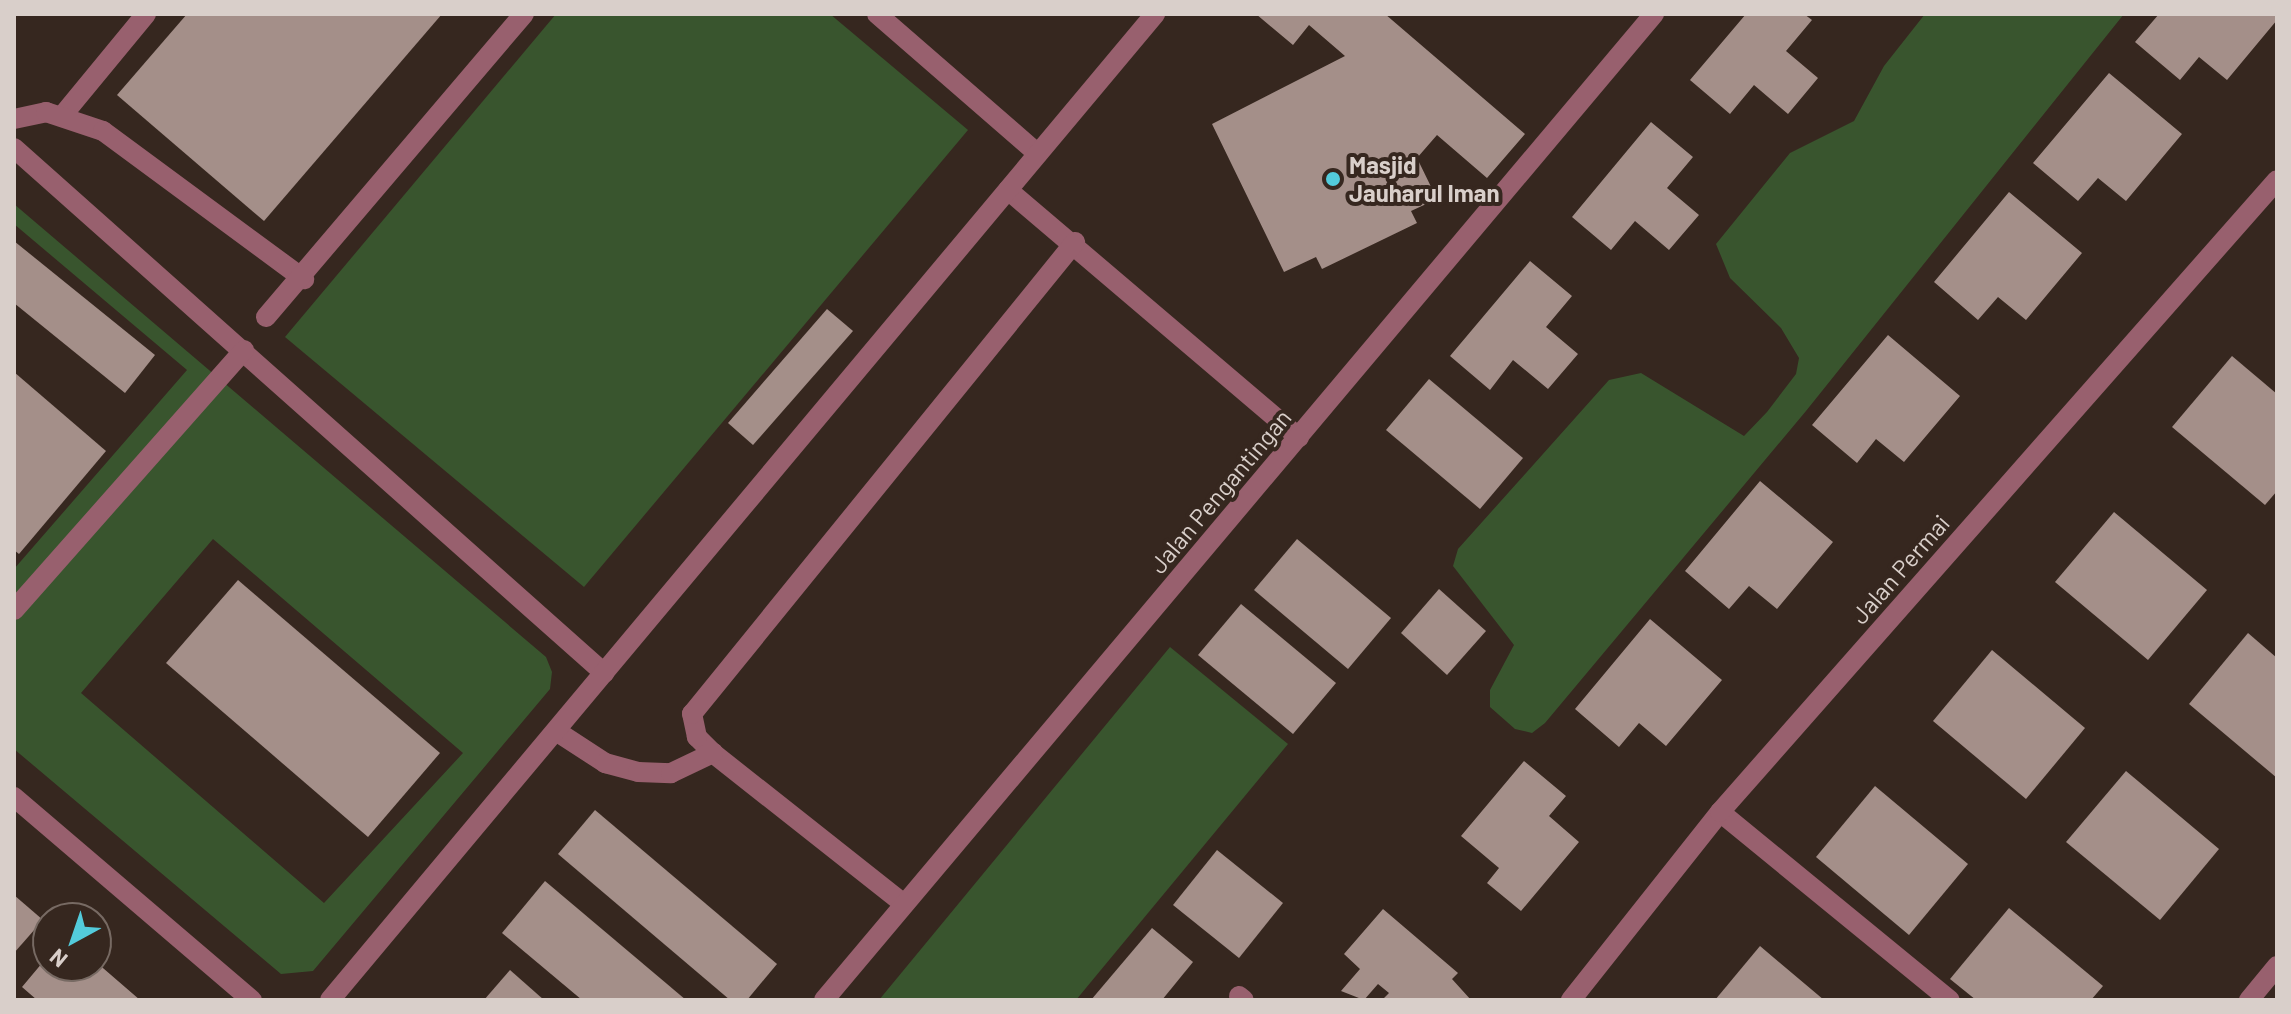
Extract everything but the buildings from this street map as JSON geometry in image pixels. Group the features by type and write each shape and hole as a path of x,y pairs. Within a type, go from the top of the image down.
{"street":[{"path":"62,116 146,14"},
{"path":"266,317 304,279 524,14"},
{"path":"877,14 1038,154"},
{"path":"330,1000 1155,14"},
{"name":"Jalan Pengantingan","path":"824,1000 1654,14"},
{"path":"14,119 62,116 103,131 304,279"},
{"path":"14,148 604,673"},
{"name":"Jalan Permai","path":"1571,1000 1720,812 2277,180"},
{"path":"1008,190 1075,242 1299,438"},
{"path":"904,904 713,753 697,737 692,714 1075,242"},
{"path":"14,610 244,350"},
{"path":"556,731 605,763 638,772 671,773 713,753"},
{"path":"14,797 252,1000"},
{"path":"1720,812 1950,1000"},
{"path":"2249,1000 2277,966"}],"green space":[{"path":"556,14 830,14 968,130 584,587 285,337"},
{"path":"1925,14 2124,14 1806,411 1545,723 1532,733 1515,729 1490,707 1490,690 1514,645 1453,566 1458,549 1609,380 1641,373 1744,436 1767,412 1796,374 1799,358 1781,328 1730,278 1716,244 1790,153 1854,121 1884,66"},
{"path":"14,204 546,657 552,672 550,689 313,971 281,974 14,749 14,569 187,370 14,224","holes":["213,539 463,753 324,903 81,693"]},
{"path":"1170,647 1288,744 1076,1000 879,1000"}],"place":[{"name":"Masjid Jauharul Iman","path":"1333,179"}]}
